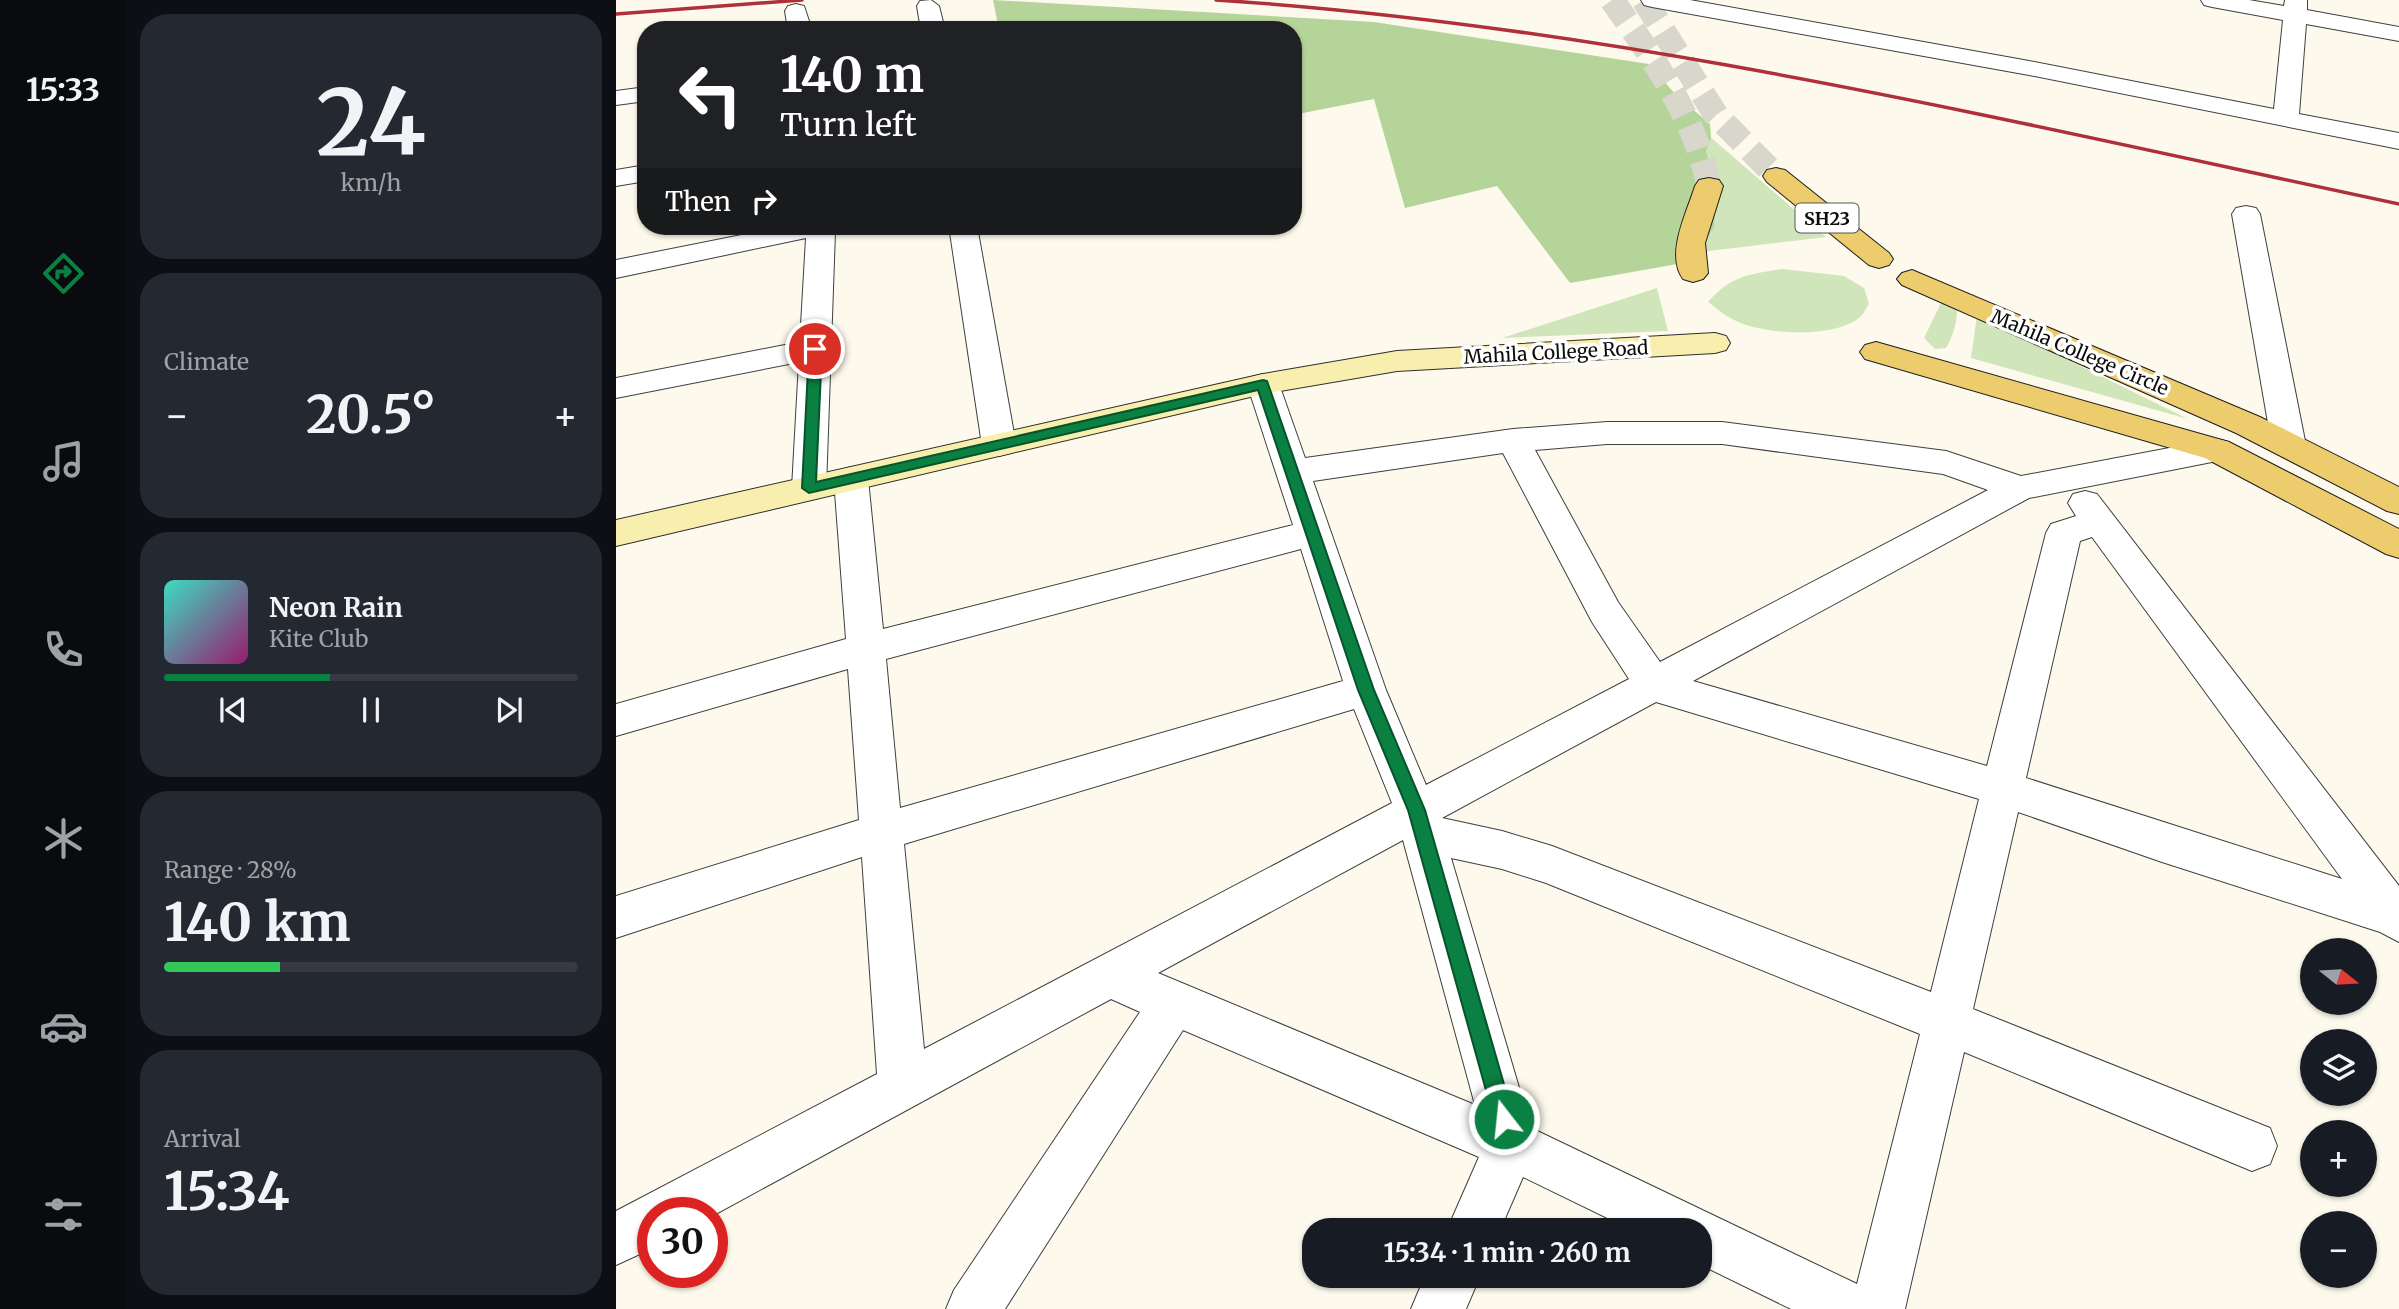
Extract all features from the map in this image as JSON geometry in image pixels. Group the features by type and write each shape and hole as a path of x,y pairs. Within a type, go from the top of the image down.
{"main road":[{"name":"SH23","path":"1776,176 1879,260"},
{"path":"1693,273 1691,243 1709,186"},
{"name":"Mahila College Circle","path":"1912,279 2233,437"},
{"name":"Mahila College Road","path":"616,533 1263,384 1397,360 1715,342"},
{"path":"1876,352 2233,437 2289,446 2399,502"},
{"path":"2233,437 2399,545"}],"street":[{"path":"2212,0 2295,7 2399,34"},
{"path":"1666,1 2029,68 2399,141"},
{"path":"928,6 931,21"},
{"path":"2286,118 2295,7"},
{"path":"616,98 637,95"},
{"path":"616,178 637,174"},
{"path":"2246,214 2289,446"},
{"path":"616,269 780,235"},
{"path":"809,488 822,235"},
{"path":"964,235 999,445"},
{"path":"616,388 815,349"},
{"path":"1263,384 1366,690 1419,822 1511,1145 1478,1218"},
{"path":"1292,472 1513,440 1607,433 1722,433 1946,463 2020,488"},
{"path":"696,1197 1110,976 1419,822 1655,686 2020,488 2067,479 2233,437"},
{"path":"1513,440 1605,612 1655,686 2004,789 2397,918"},
{"path":"851,479 903,1087"},
{"path":"2067,479 2397,918"},
{"path":"1878,1309 2064,533 2099,522"},
{"path":"616,720 865,649 1313,533"},
{"path":"616,917 881,832 1366,690"},
{"path":"1419,822 1552,866 1946,1021 2252,1146"},
{"path":"1110,976 1511,1145 1663,1218"},
{"path":"973,1309 1173,1004"},
{"path":"616,1239 637,1228"},
{"path":"1712,1242 1850,1309"},
{"path":"1438,1309 1448,1288"}],"green space":[{"path":"993,0 1374,22 1649,64 1676,95 1710,124 1711,138 1706,151 1717,185 1714,227 1689,262 1570,283 1497,186 1405,208 1374,99 1302,113 1302,21 997,21"},
{"path":"1708,135 1826,237 1692,253 1717,185 1706,151"},
{"path":"1782,269 1844,276 1864,288 1869,304 1861,316 1849,324 1817,332 1798,332 1747,325 1727,316 1708,302 1733,281"},
{"path":"1657,288 1668,331 1502,338"},
{"path":"1941,303 1953,305 1957,310 1956,320 1946,348 1935,349 1924,338"},
{"path":"1977,315 2188,419 1971,358"}],"tunnel":[{"path":"1612,0 1657,66 1683,111 1709,186"},
{"path":"1644,0 1716,115 1776,176"}],"railway":[{"path":"616,14 802,0"},
{"path":"1216,0 1366,13 1515,31 1663,54 1958,110 2399,204"}],"route":[{"path":"815,349 809,488 1263,384 1366,690 1416,810 1504,1119"}]}
